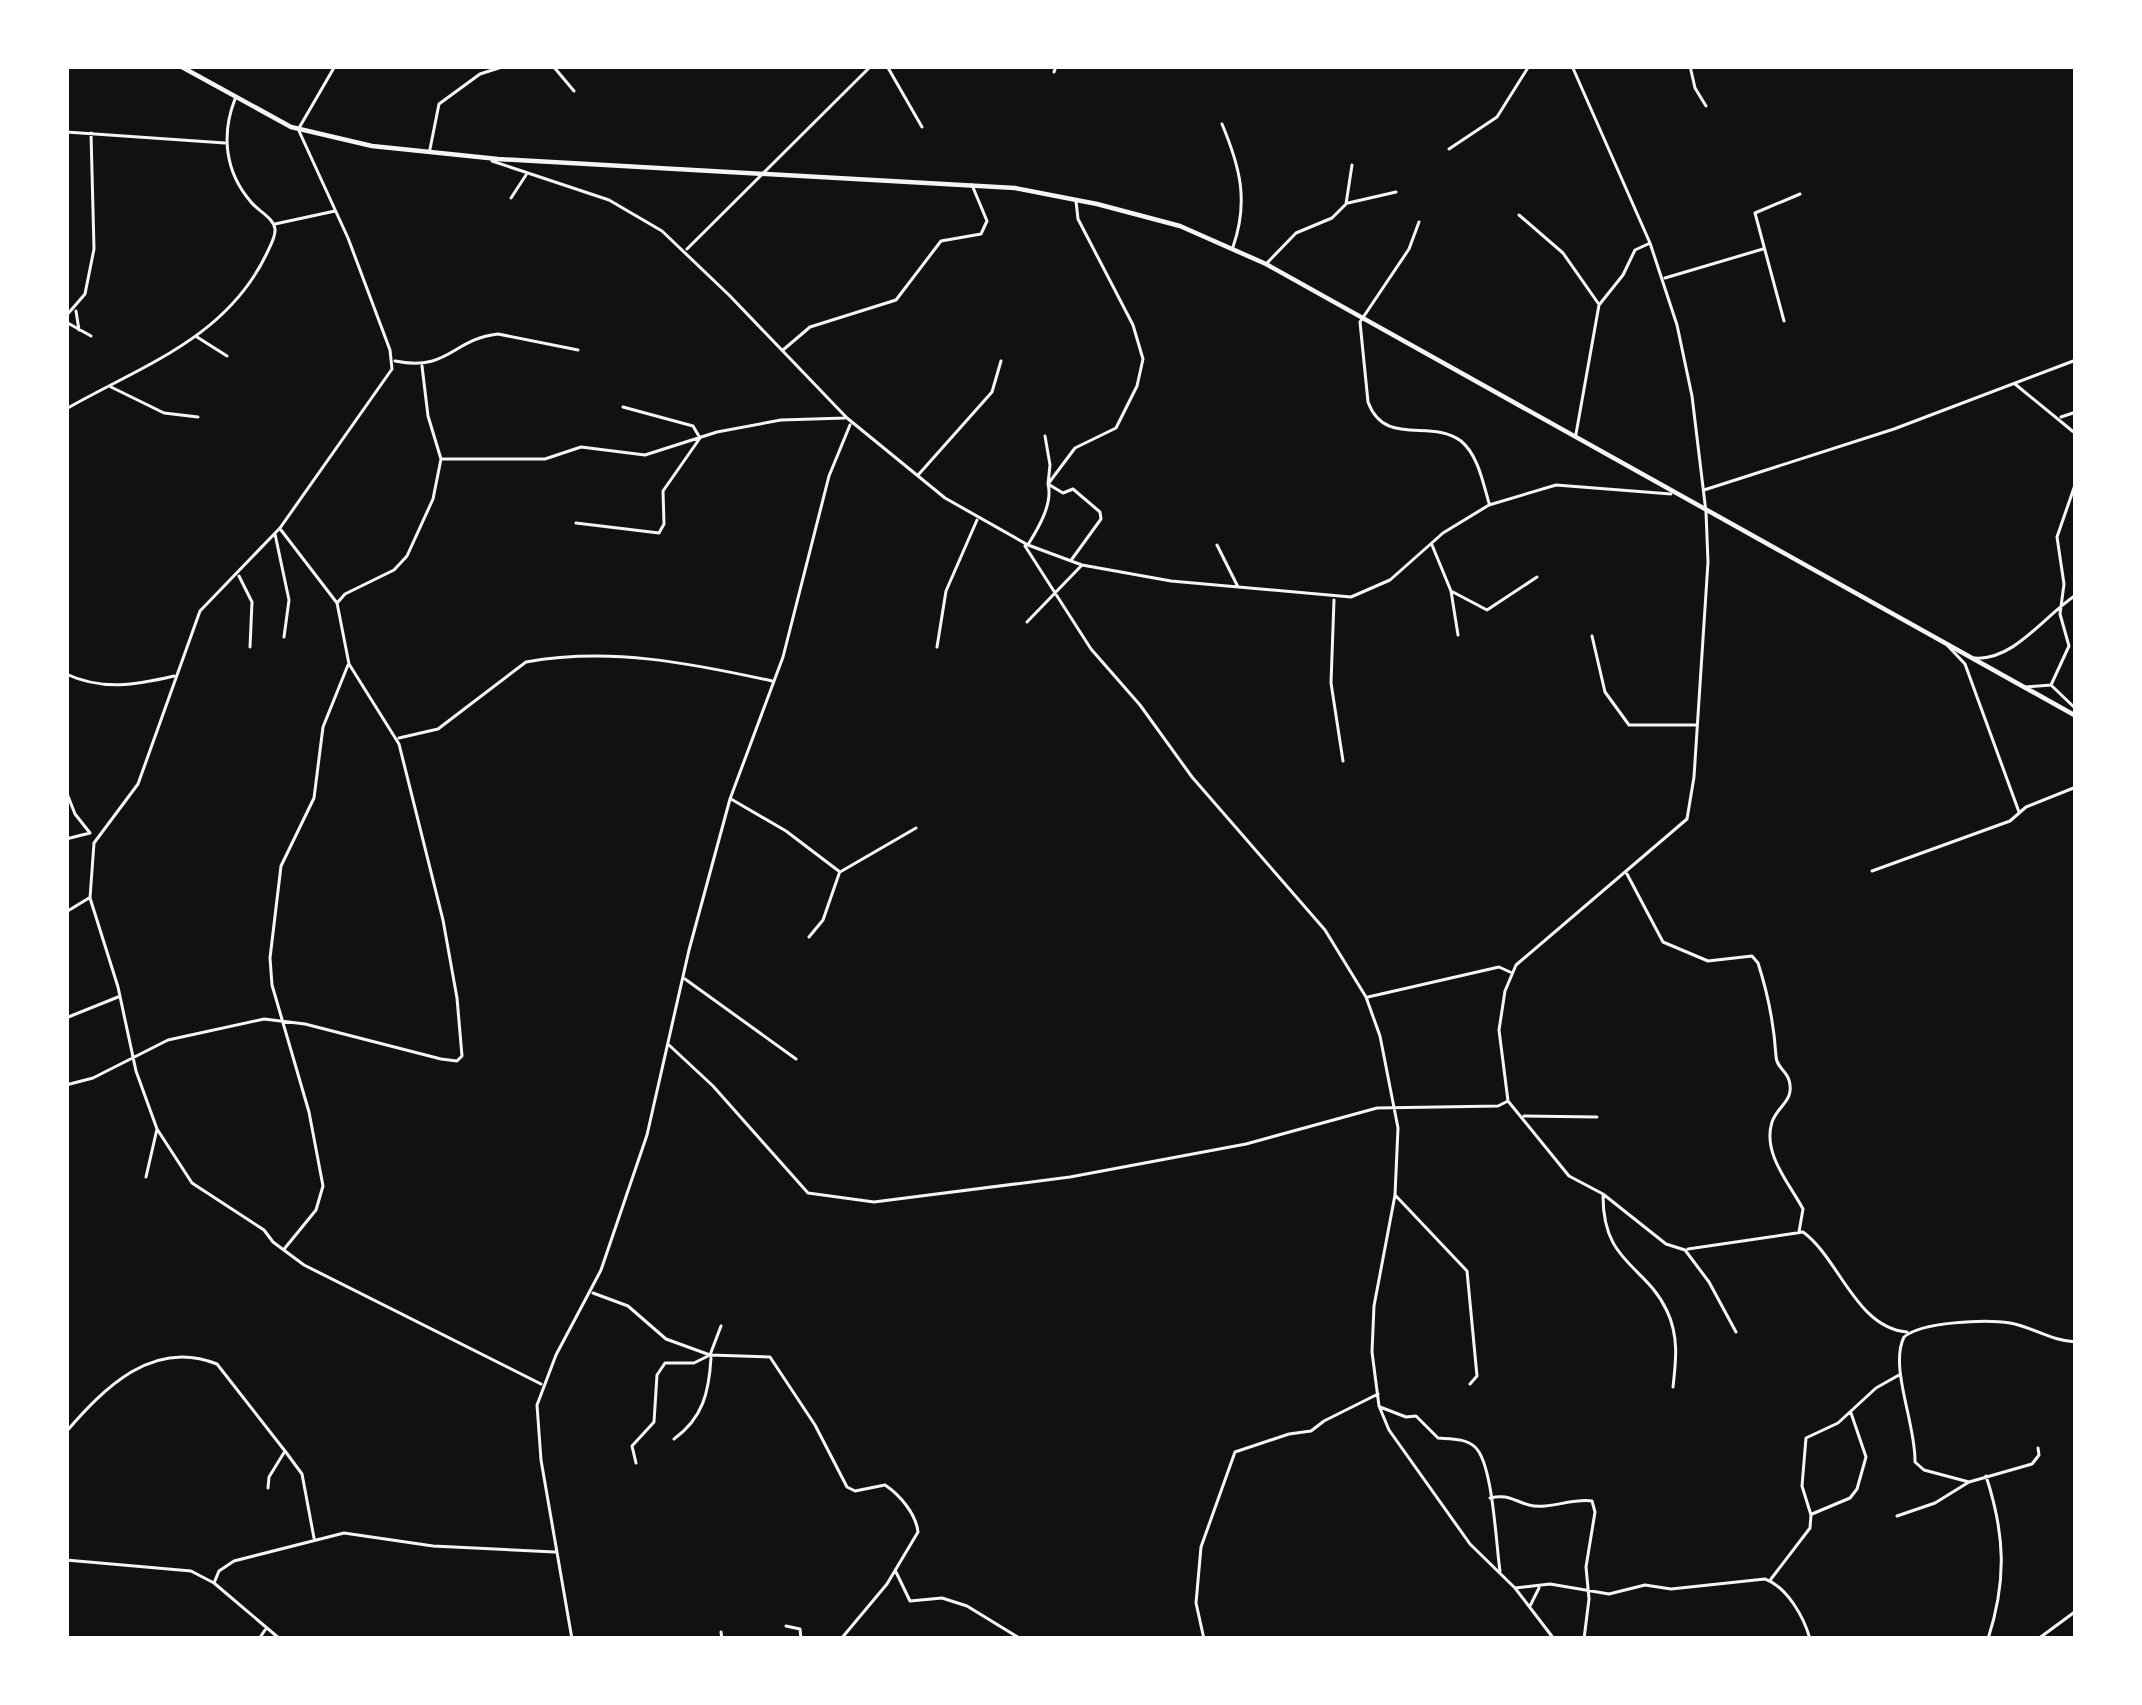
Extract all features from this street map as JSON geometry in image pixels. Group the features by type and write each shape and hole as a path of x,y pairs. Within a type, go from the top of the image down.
{"main road":[{"path":"180,66 298,130 341,141 482,158 973,185 1076,200 1180,226 1266,264 1673,494 2024,687 2075,710"}],"street":[{"path":"335,66 298,130 393,361 280,528 200,611 137,784 98,833 90,898 157,1129 192,1183 304,1265 543,1385"},
{"path":"429,151 440,104 480,74 505,66"},
{"path":"553,66 574,91"},
{"path":"685,250 871,66"},
{"path":"887,66 922,127"},
{"path":"1449,149 1498,117 1529,66"},
{"path":"1572,66 1663,279 1692,396 1706,512 1706,605 1687,819 1516,965 1499,1030 1508,1101 1569,1176 1603,1194 1666,1244 1685,1250 1799,1232 1814,1241 1844,1285 1883,1324 1909,1332"},
{"path":"1690,66 1706,106"},
{"path":"66,409 197,337 259,268 274,224 240,185 225,143 235,99"},
{"path":"1222,124 1240,168 1243,196 1242,220 1232,248"},
{"path":"66,132 225,143"},
{"path":"91,133 94,249 85,294 66,319 91,335"},
{"path":"482,158 608,200 662,231 849,420 918,475 977,518 1082,565 1238,589 1351,597 1390,580 1432,543 1489,505 1556,485 1673,494"},
{"path":"1346,204 1352,165"},
{"path":"511,199 527,173"},
{"path":"782,351 810,327 896,300 941,241 981,234 986,220 973,185"},
{"path":"1266,264 1296,233 1332,218 1346,204 1396,192"},
{"path":"1784,321 1754,213 1800,194"},
{"path":"1048,484 1076,448 1116,428 1137,386 1143,359 1133,325 1078,219 1076,200"},
{"path":"274,224 335,211"},
{"path":"1519,215 1563,253 1599,305"},
{"path":"1419,222 1409,249 1362,317 1359,337 1372,412 1391,429 1447,434 1464,444 1476,463 1489,505"},
{"path":"1575,436 1599,305 1623,275 1635,250 1650,244"},
{"path":"1663,279 1762,249"},
{"path":"75,310 79,330"},
{"path":"393,361 422,365 440,361 486,335 515,336 578,350"},
{"path":"197,337 227,356"},
{"path":"1702,491 1894,429 2076,360"},
{"path":"918,475 992,392 1001,361"},
{"path":"337,603 345,594 394,571 407,556 433,499 441,459 428,416 422,365"},
{"path":"2013,383 2076,434"},
{"path":"109,386 164,413 198,417"},
{"path":"623,406 692,426 700,438"},
{"path":"2056,418 2076,412"},
{"path":"441,459 545,458 580,447 645,455 781,420 849,420"},
{"path":"572,1639 537,1425 543,1385 591,1293 647,1135 730,799 802,590 829,476 849,420"},
{"path":"2068,427 2076,427"},
{"path":"1025,543 1041,525 1051,492 1045,436"},
{"path":"576,524 659,533 664,524 663,491 700,438"},
{"path":"2051,685 2068,646 2059,606 2064,584 2057,537 2076,482"},
{"path":"1048,484 1063,493 1073,489 1100,512 1101,519 1071,560"},
{"path":"937,647 946,591 977,518"},
{"path":"66,1085 93,1078 168,1040 264,1019 450,1060 462,1056 443,920 398,738 349,664 337,603 280,528"},
{"path":"275,534 290,600 284,637"},
{"path":"1025,543 1091,650 1140,705 1192,777 1325,930 1366,997 1396,1108 1399,1152 1374,1306 1372,1352 1379,1406 1389,1430 1457,1526 1515,1588 1554,1639"},
{"path":"1432,543 1451,591 1458,635"},
{"path":"1217,545 1238,589"},
{"path":"1027,622 1082,565"},
{"path":"238,575 252,602 250,647"},
{"path":"1451,591 1487,610 1538,577"},
{"path":"1973,658 1991,659 2009,649 2076,595"},
{"path":"1334,598 1331,683 1343,761"},
{"path":"1592,636 1605,692 1630,725 1697,725"},
{"path":"1942,641 1965,664 2019,813"},
{"path":"398,738 438,729 526,662 542,659 613,655 680,661 773,681"},
{"path":"285,1248 316,1210 323,1186 309,1112 269,973 281,866 314,798 323,727 349,664"},
{"path":"66,674 104,686 176,676"},
{"path":"2024,687 2051,685"},
{"path":"2051,685 2075,710"},
{"path":"1872,871 2010,820 2076,787"},
{"path":"66,791 90,833"},
{"path":"730,799 840,872"},
{"path":"809,937 824,920 840,872 916,828"},
{"path":"66,839 98,833"},
{"path":"1626,873 1663,942 1708,961 1756,958 1778,1040 1776,1060 1790,1083 1790,1099 1773,1121 1771,1138 1784,1184 1803,1209 1799,1232"},
{"path":"66,912 90,898"},
{"path":"1366,997 1499,967 1512,973"},
{"path":"684,978 796,1059"},
{"path":"66,1018 120,996"},
{"path":"668,1044 713,1085 808,1192 874,1202 1070,1177 1246,1144 1377,1108 1498,1106 1508,1101"},
{"path":"1522,1116 1597,1118"},
{"path":"146,1177 157,1129"},
{"path":"1603,1194 1607,1232 1669,1316 1677,1350 1673,1388"},
{"path":"1395,1195 1467,1271 1477,1376 1470,1384"},
{"path":"1685,1250 1736,1331"},
{"path":"591,1293 628,1306 666,1339 710,1355 770,1357 847,1487 855,1491 885,1485 900,1496 919,1529 896,1572 841,1639"},
{"path":"1969,1482 1924,1470 1915,1462 1916,1442 1899,1376 1900,1346 1909,1332 1917,1327 2002,1322 2076,1342"},
{"path":"674,1438 691,1426 709,1391 710,1355 721,1326"},
{"path":"636,1463 632,1446 654,1423 657,1376 665,1363 694,1363 710,1355"},
{"path":"66,1432 86,1409 139,1366 175,1357 217,1364 302,1474 314,1540"},
{"path":"1515,1588 1541,1585 1622,1594 1645,1585 1671,1589 1770,1580 1804,1537 1810,1515 1802,1486 1805,1438 1851,1413 1876,1388 1899,1376"},
{"path":"1204,1639 1196,1603 1201,1547 1235,1452 1311,1431 1378,1394"},
{"path":"1379,1406 1416,1416 1438,1438 1459,1439 1477,1448 1485,1466 1500,1573"},
{"path":"1810,1515 1850,1498 1857,1490 1866,1457 1851,1413"},
{"path":"1897,1516 1935,1503 1969,1482 2032,1464 2038,1448"},
{"path":"268,1488 269,1477 285,1451"},
{"path":"1986,1476 2003,1536 1999,1599 1988,1639"},
{"path":"1490,1498 1506,1494 1540,1506 1564,1500 1592,1501 1595,1512 1584,1639"},
{"path":"214,1582 219,1571 234,1561 344,1533 433,1546 557,1552"},
{"path":"66,1560 173,1567 214,1582 280,1639"},
{"path":"896,1572 910,1601 942,1598 967,1606 1021,1639"},
{"path":"1770,1580 1803,1618 1810,1639"},
{"path":"1530,1608 1541,1585"},
{"path":"2038,1639 2076,1611"},
{"path":"787,1627 800,1629 801,1639"},
{"path":"259,1639 266,1629"}]}
